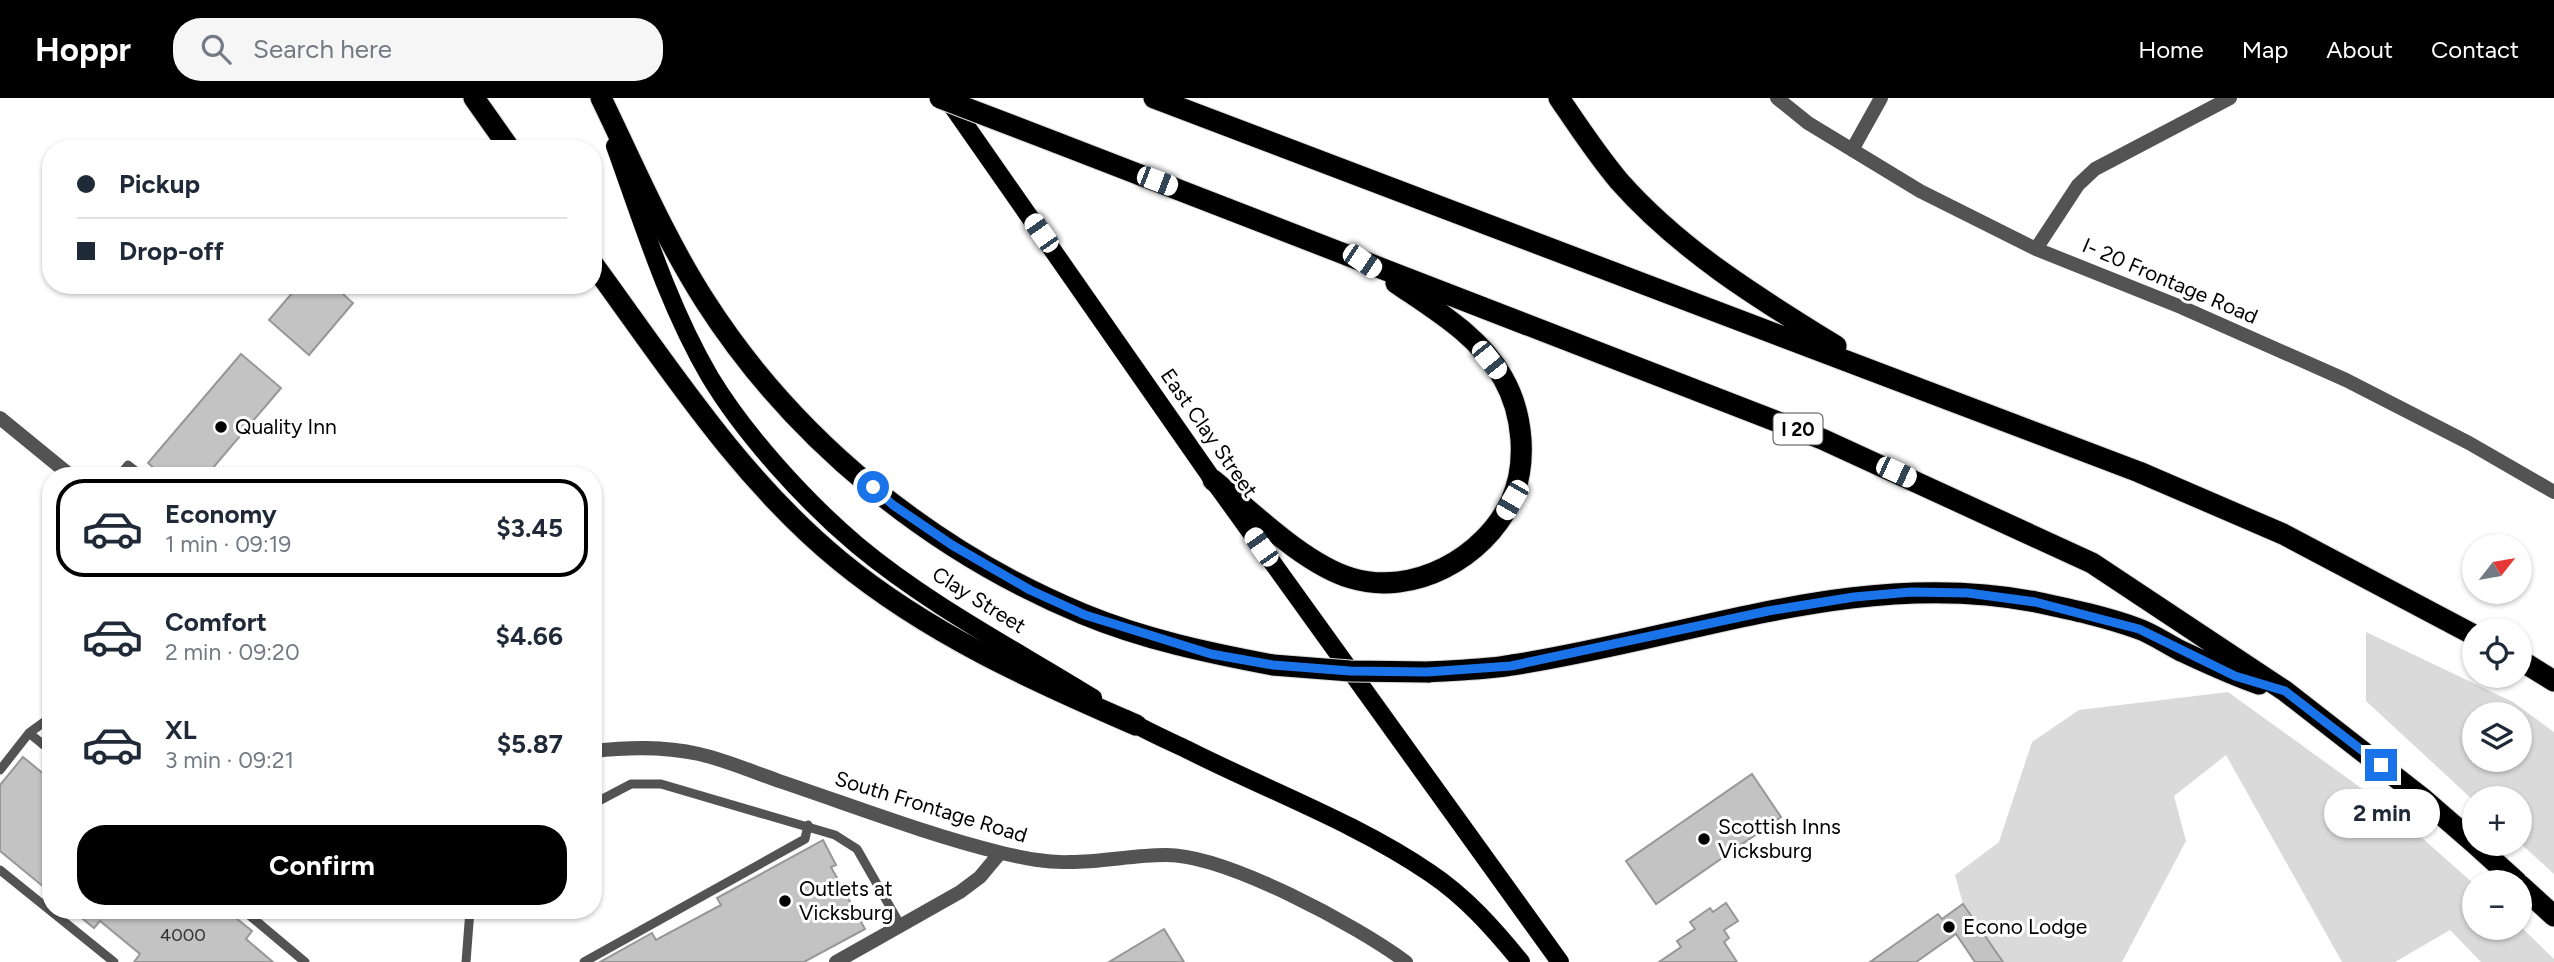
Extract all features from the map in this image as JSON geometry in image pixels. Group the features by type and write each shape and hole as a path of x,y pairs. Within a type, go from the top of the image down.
{"highway":[{"path":"474,98 504,140"},
{"path":"599,98 678,255 705,301 748,361 804,425 893,505 952,545 1007,577 1085,615 1211,654 1273,665 1350,671 1427,672 1511,666 1768,611 1854,597 1911,592 1956,593 2035,602 2139,629 2235,676 2285,691"},
{"name":"I 20","path":"940,98 1822,439 2092,562 2285,691 2462,832"},
{"path":"1154,98 2139,472 2283,534 2462,629"},
{"path":"1559,98 1619,181 1676,237 1723,275 1880,373"},
{"path":"1213,480 1326,568 1351,578 1371,582 1405,582 1430,575 1457,562 1479,544 1499,522 1512,500 1519,470 1521,442 1516,409 1502,377 1476,344 1442,314 1362,261"},
{"path":"602,276 728,447 775,499 840,561 900,605 962,644 1043,685 1136,725"},
{"path":"2532,667 2554,681"},
{"name":"I 20","path":"2489,856 2505,870"},
{"name":"I 20","path":"2532,895 2554,916"}],"main road":[{"name":"Clay Street","path":"599,98 656,262 679,317 711,378 749,431 784,473 857,545 971,624 1136,725 1324,814 1429,872 1489,923 1521,962"},
{"name":"East Clay Street","path":"947,98 1213,480 1560,962"}],"street":[{"name":"I- 20 Frontage Road","path":"1777,98 1808,123 1920,191 2036,248 2181,307 2346,380 2469,443 2554,492"},
{"path":"1852,150 1881,98"},
{"path":"2036,248 2078,185 2095,169 2230,98"},
{"path":"0,418 60,467"},
{"name":"South Frontage Road","path":"602,750 638,746 700,754 886,817 1000,853 1030,859 1071,862 1168,855 1185,857 1235,871 1290,896 1368,936 1406,962"},
{"path":"836,962 961,892 980,877 1000,853"}],"lane":[{"path":"0,770 29,733 42,724"},
{"path":"29,733 42,744"},
{"path":"602,799 631,784 662,784 835,835 857,849 901,926"},
{"path":"584,962 805,839 808,825"},
{"path":"0,870 42,904"},
{"path":"61,919 114,962"},
{"path":"254,919 305,962"},
{"path":"466,962 469,919"}],"shaded area":[{"path":"2366,632 2462,678 2462,688 2484,688 2513,702 2462,702 2462,772 2532,772 2532,716 2554,732 2554,874 2532,854 2532,786 2462,786 2462,790 2366,701"},
{"path":"2228,692 2386,806 2462,873 2462,940 2532,940 2532,938 2554,962 2481,962 2450,930 2395,962 2342,962 2226,755 2174,796 2186,841 2122,962 2003,962 1963,904 1955,875 1999,842 2032,742 2079,710"}],"building":[{"path":"291,294 343,294 353,303 309,355 269,320"},
{"path":"241,354 281,388 214,467 153,467 148,463"},
{"path":"23,757 42,773 42,886 0,851 0,785"},
{"name":"Scottish Inns Vicksburg","path":"1752,774 1781,817 1656,904 1626,861"},
{"name":"Outlets at Vicksburg","path":"823,840 836,865 831,867 865,929 804,962 600,962 652,933 656,940 721,905 717,898"},
{"path":"1726,903 1738,921 1724,930 1729,938 1724,942 1737,962 1659,962 1681,947 1677,941 1695,929 1690,922 1710,908 1713,912"},
{"name":"Econo Lodge","path":"1963,904 2003,962 1975,962 1956,934 1916,962 1870,962 1938,914 1942,919"},
{"path":"83,919 237,919 252,931 246,939 273,962 134,962 140,954 100,921 94,928"},
{"path":"1164,929 1184,962 1109,962"}],"place":[{"name":"Quality Inn","path":"221,427"},
{"name":"Scottish Inns Vicksburg","path":"1704,839"},
{"name":"Outlets at Vicksburg","path":"785,901"},
{"name":"Econo Lodge","path":"1949,927"}],"route":[{"path":"873,487 893,505 952,545 1030,590 1085,615 1211,654 1273,665 1350,671 1427,672 1511,666 1768,611 1854,597 1911,592 1968,593 2035,602 2139,629 2235,676 2285,691 2381,765"}]}
